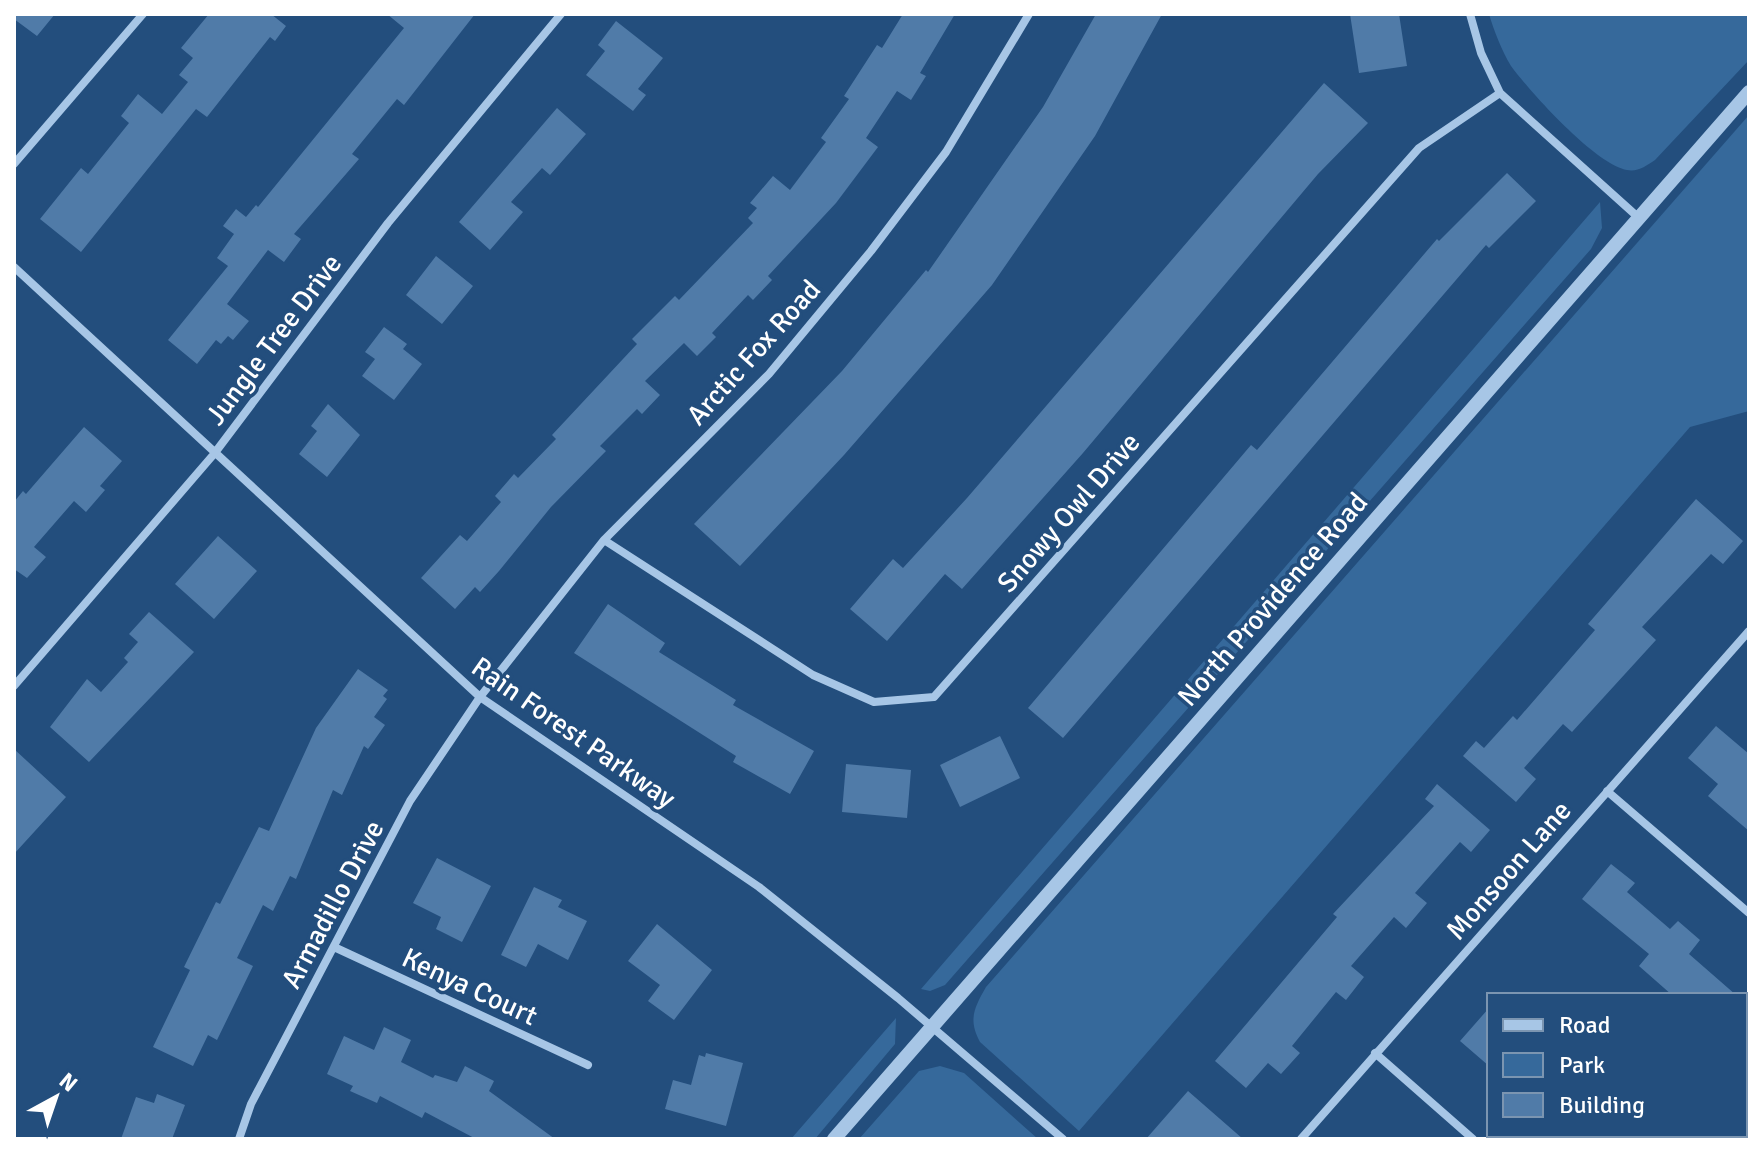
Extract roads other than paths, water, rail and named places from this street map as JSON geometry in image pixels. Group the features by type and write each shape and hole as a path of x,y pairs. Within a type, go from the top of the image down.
{"street":[{"path":"14,164 143,14"},
{"name":"Jungle Tree Drive","path":"14,686 214,454 388,223 561,14"},
{"name":"Arctic Fox Road","path":"480,697 604,540 769,374 871,251 946,152 1029,14"},
{"path":"1470,14 1481,53 1500,93 1639,218"},
{"name":"North Providence Road","path":"834,1139 1749,92"},
{"name":"Snowy Owl Drive","path":"604,540 813,675 874,702 934,697 1419,148 1500,93"},
{"name":"Rain Forest Parkway","path":"14,267 480,697 759,887 1063,1139"},
{"name":"Monsoon Lane","path":"1301,1139 1749,631"},
{"name":"Armadillo Drive","path":"239,1139 251,1104 410,801 480,697"},
{"path":"1607,791 1749,913"},
{"name":"Kenya Court","path":"334,947 588,1065"},
{"path":"1375,1053 1473,1139"}]}
